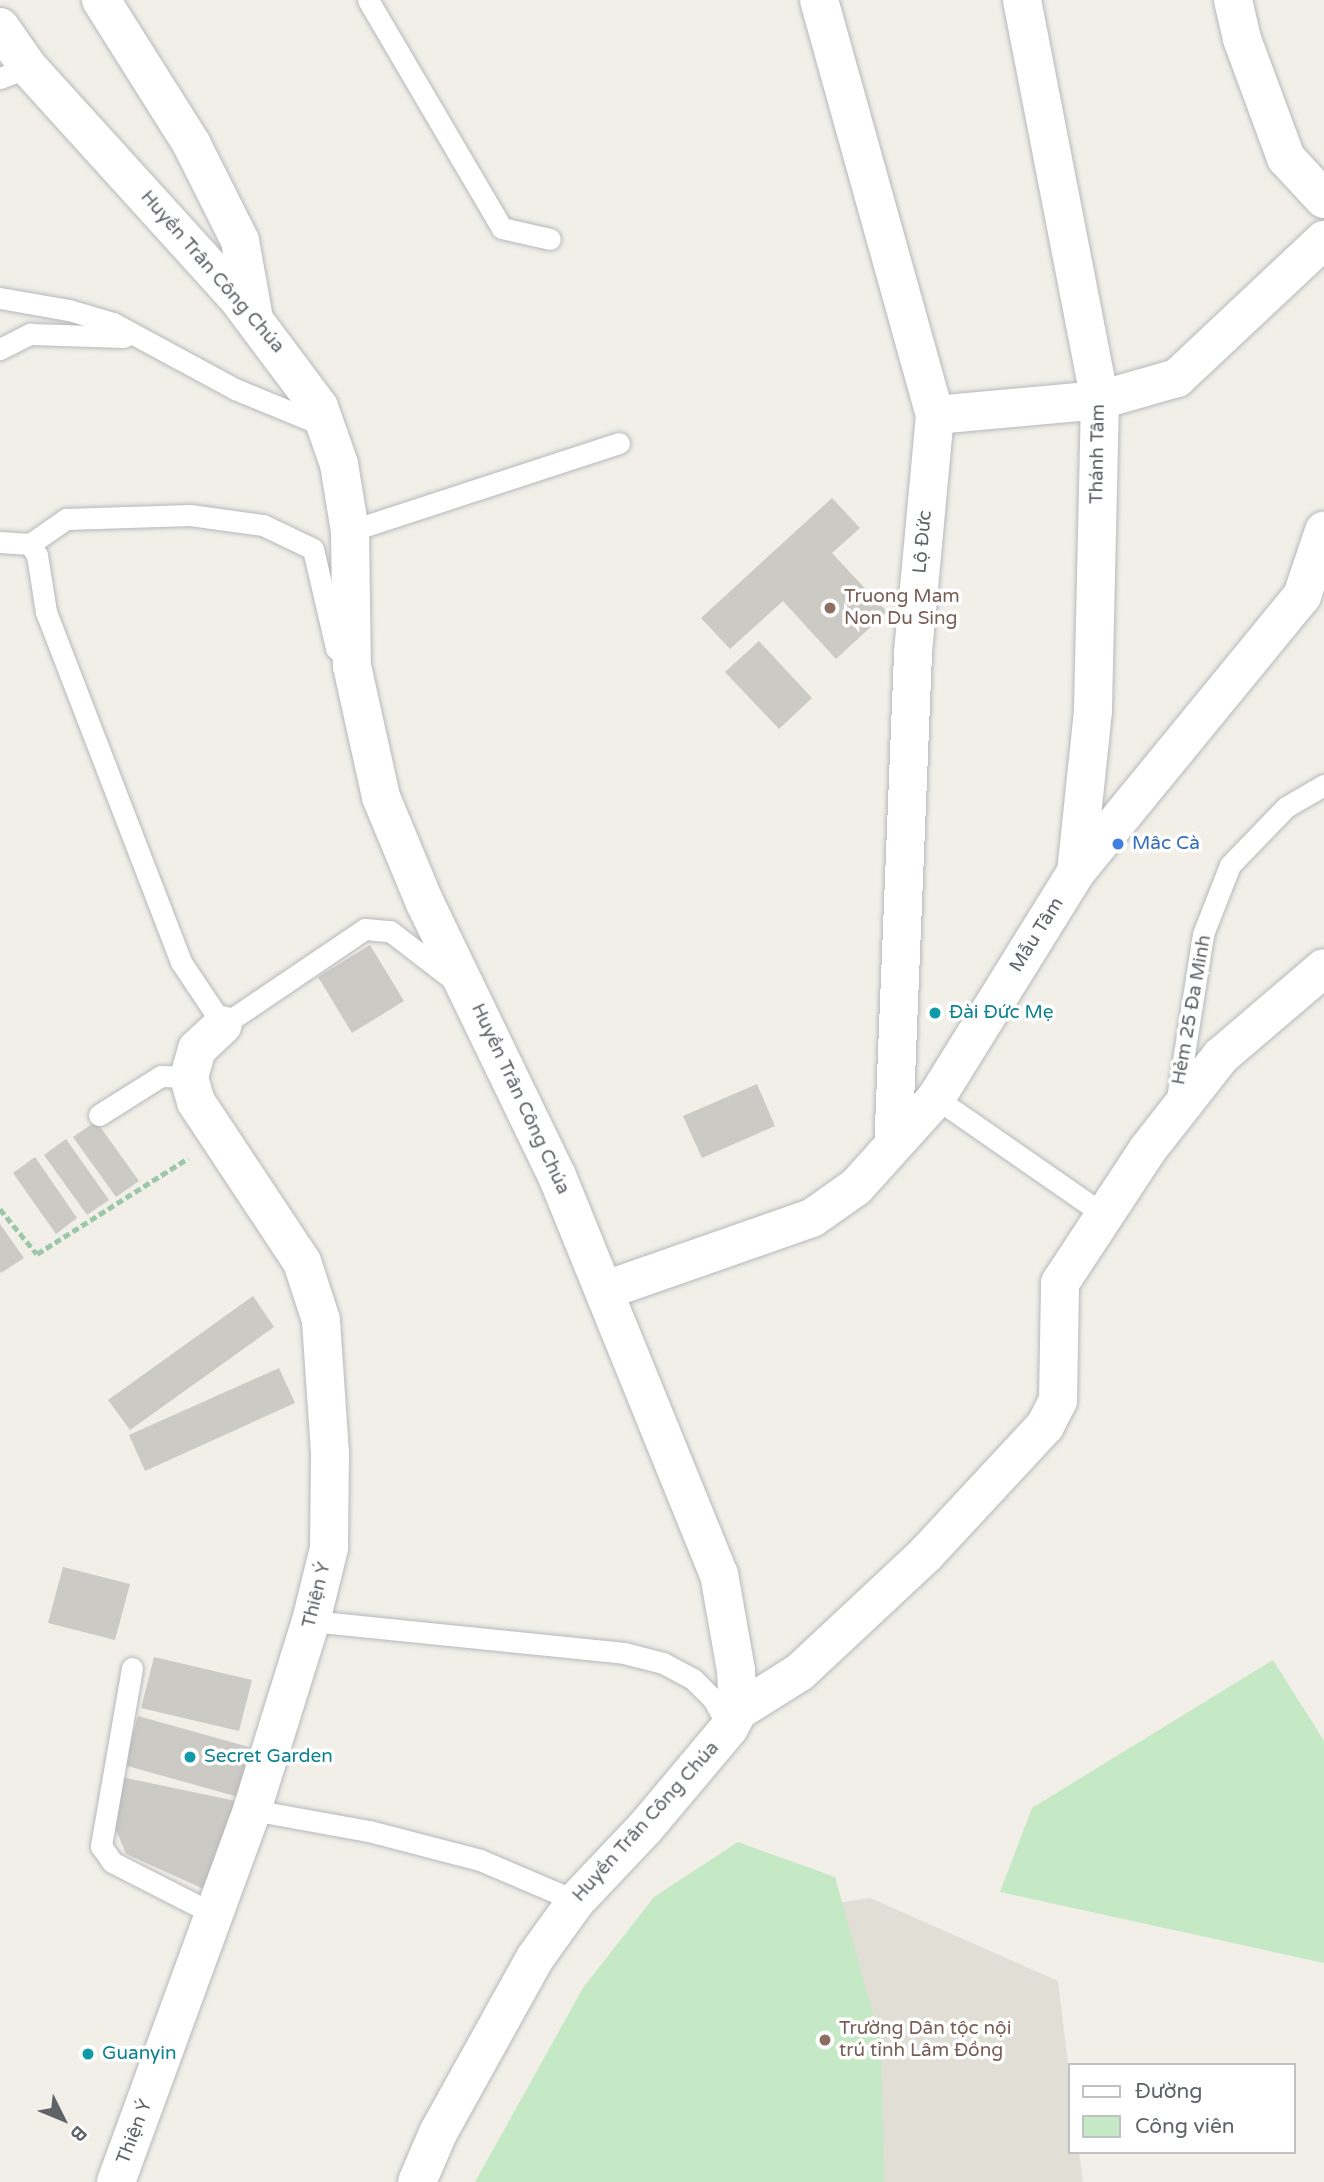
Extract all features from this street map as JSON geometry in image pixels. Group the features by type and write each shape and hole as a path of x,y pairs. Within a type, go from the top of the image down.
{"street":[{"path":"101,0 191,143 240,241 254,318"},
{"name":"Lộ Đức","path":"819,0 935,415 913,654 893,1142"},
{"name":"Thánh Tâm","path":"1022,0 1100,400 1093,711 1076,872"},
{"path":"1233,0 1242,39 1286,158 1324,199"},
{"name":"Huyền Trân Công Chúa","path":"0,27 14,72 254,318 319,407 339,464 350,531 352,666 381,797 468,991 557,1176 606,1290 719,1574 736,1670 733,1720 645,1828 576,1900 535,1958 492,2034 417,2182"},
{"path":"935,415 1100,400 1177,378 1324,240"},
{"name":"Mẫu Tâm","path":"606,1290 812,1218 856,1187 893,1142 936,1098 1076,872 1302,596 1324,531"},
{"path":"733,1720 800,1672 926,1554 1045,1426 1058,1401 1060,1283 1174,1116 1221,1056 1324,968"},
{"path":"189,1077 197,1049 223,1025"},
{"name":"Thiện Ý","path":"116,2182 252,1810 311,1621 329,1548 330,1453 321,1320 302,1262 196,1102 189,1077"}],"lane":[{"path":"368,0 502,228 550,239"},
{"path":"0,298 69,310 147,339 235,389 327,427"},
{"path":"0,349 30,334 89,333 147,339"},
{"path":"350,531 619,443"},
{"path":"0,542 30,544 66,519 190,515 263,525 313,549 336,648 352,666"},
{"path":"30,544 37,555 46,612 181,962 223,1025 365,929 390,931 468,991"},
{"name":"Hẻm 25 Đa Minh","path":"1174,1116 1203,934 1230,864 1286,807 1324,785"},
{"path":"99,1115 161,1076 189,1077"},
{"path":"936,1098 1107,1217"},
{"path":"311,1621 624,1653 663,1663 693,1679 733,1720"},
{"path":"132,1668 101,1846 112,1862 214,1914"},
{"path":"252,1810 369,1831 480,1860 576,1900"}],"path":[{"path":"0,1209 37,1254 221,1137"}],"shaded area":[{"name":"Trường Dân tộc nội trú tỉnh Lâm Đồng","path":"870,1898 1058,1981 1068,2063 1068,2154 1079,2154 1083,2182 511,2182 790,1910"}],"green space":[{"path":"1273,1660 1324,1741 1324,1963 1000,1892 1032,1808"},
{"name":"Trường Dân tộc nội trú tỉnh Lâm Đồng","path":"738,1842 835,1877 881,2043 884,2182 475,2182 583,1988 654,1897"}],"building":[{"path":"832,498 860,528 832,553 887,612 836,659 783,601 730,649 701,618"},
{"path":"759,641 812,698 779,729 725,672"},
{"path":"370,945 404,1001 352,1033 318,977"},
{"path":"757,1084 775,1126 702,1158 683,1116"},
{"path":"96,1121 139,1181 116,1197 73,1137"},
{"path":"66,1139 109,1200 87,1215 44,1155"},
{"path":"35,1157 77,1218 56,1234 13,1173"},
{"path":"0,1224 24,1258 1,1273 0,1271"},
{"path":"253,1296 274,1327 130,1430 108,1400"},
{"path":"279,1368 295,1403 145,1471 129,1435"},
{"path":"63,1567 130,1584 115,1640 48,1623"},
{"path":"154,1657 252,1680 239,1731 141,1708"},
{"name":"Secret Garden","path":"138,1716 256,1749 242,1798 124,1765"},
{"path":"121,1777 236,1801 206,1890 126,1854 114,1825"}],"place":[{"name":"Truong Mam Non Du Sing","path":"830,608"},
{"name":"Mâc Cà","path":"1118,844"},
{"name":"Đài Đức Mẹ","path":"935,1013"},
{"name":"Secret Garden","path":"190,1757"},
{"name":"Trường Dân tộc nội trú tỉnh Lâm Đồng","path":"825,2040"},
{"name":"Guanyin","path":"88,2054"}]}
